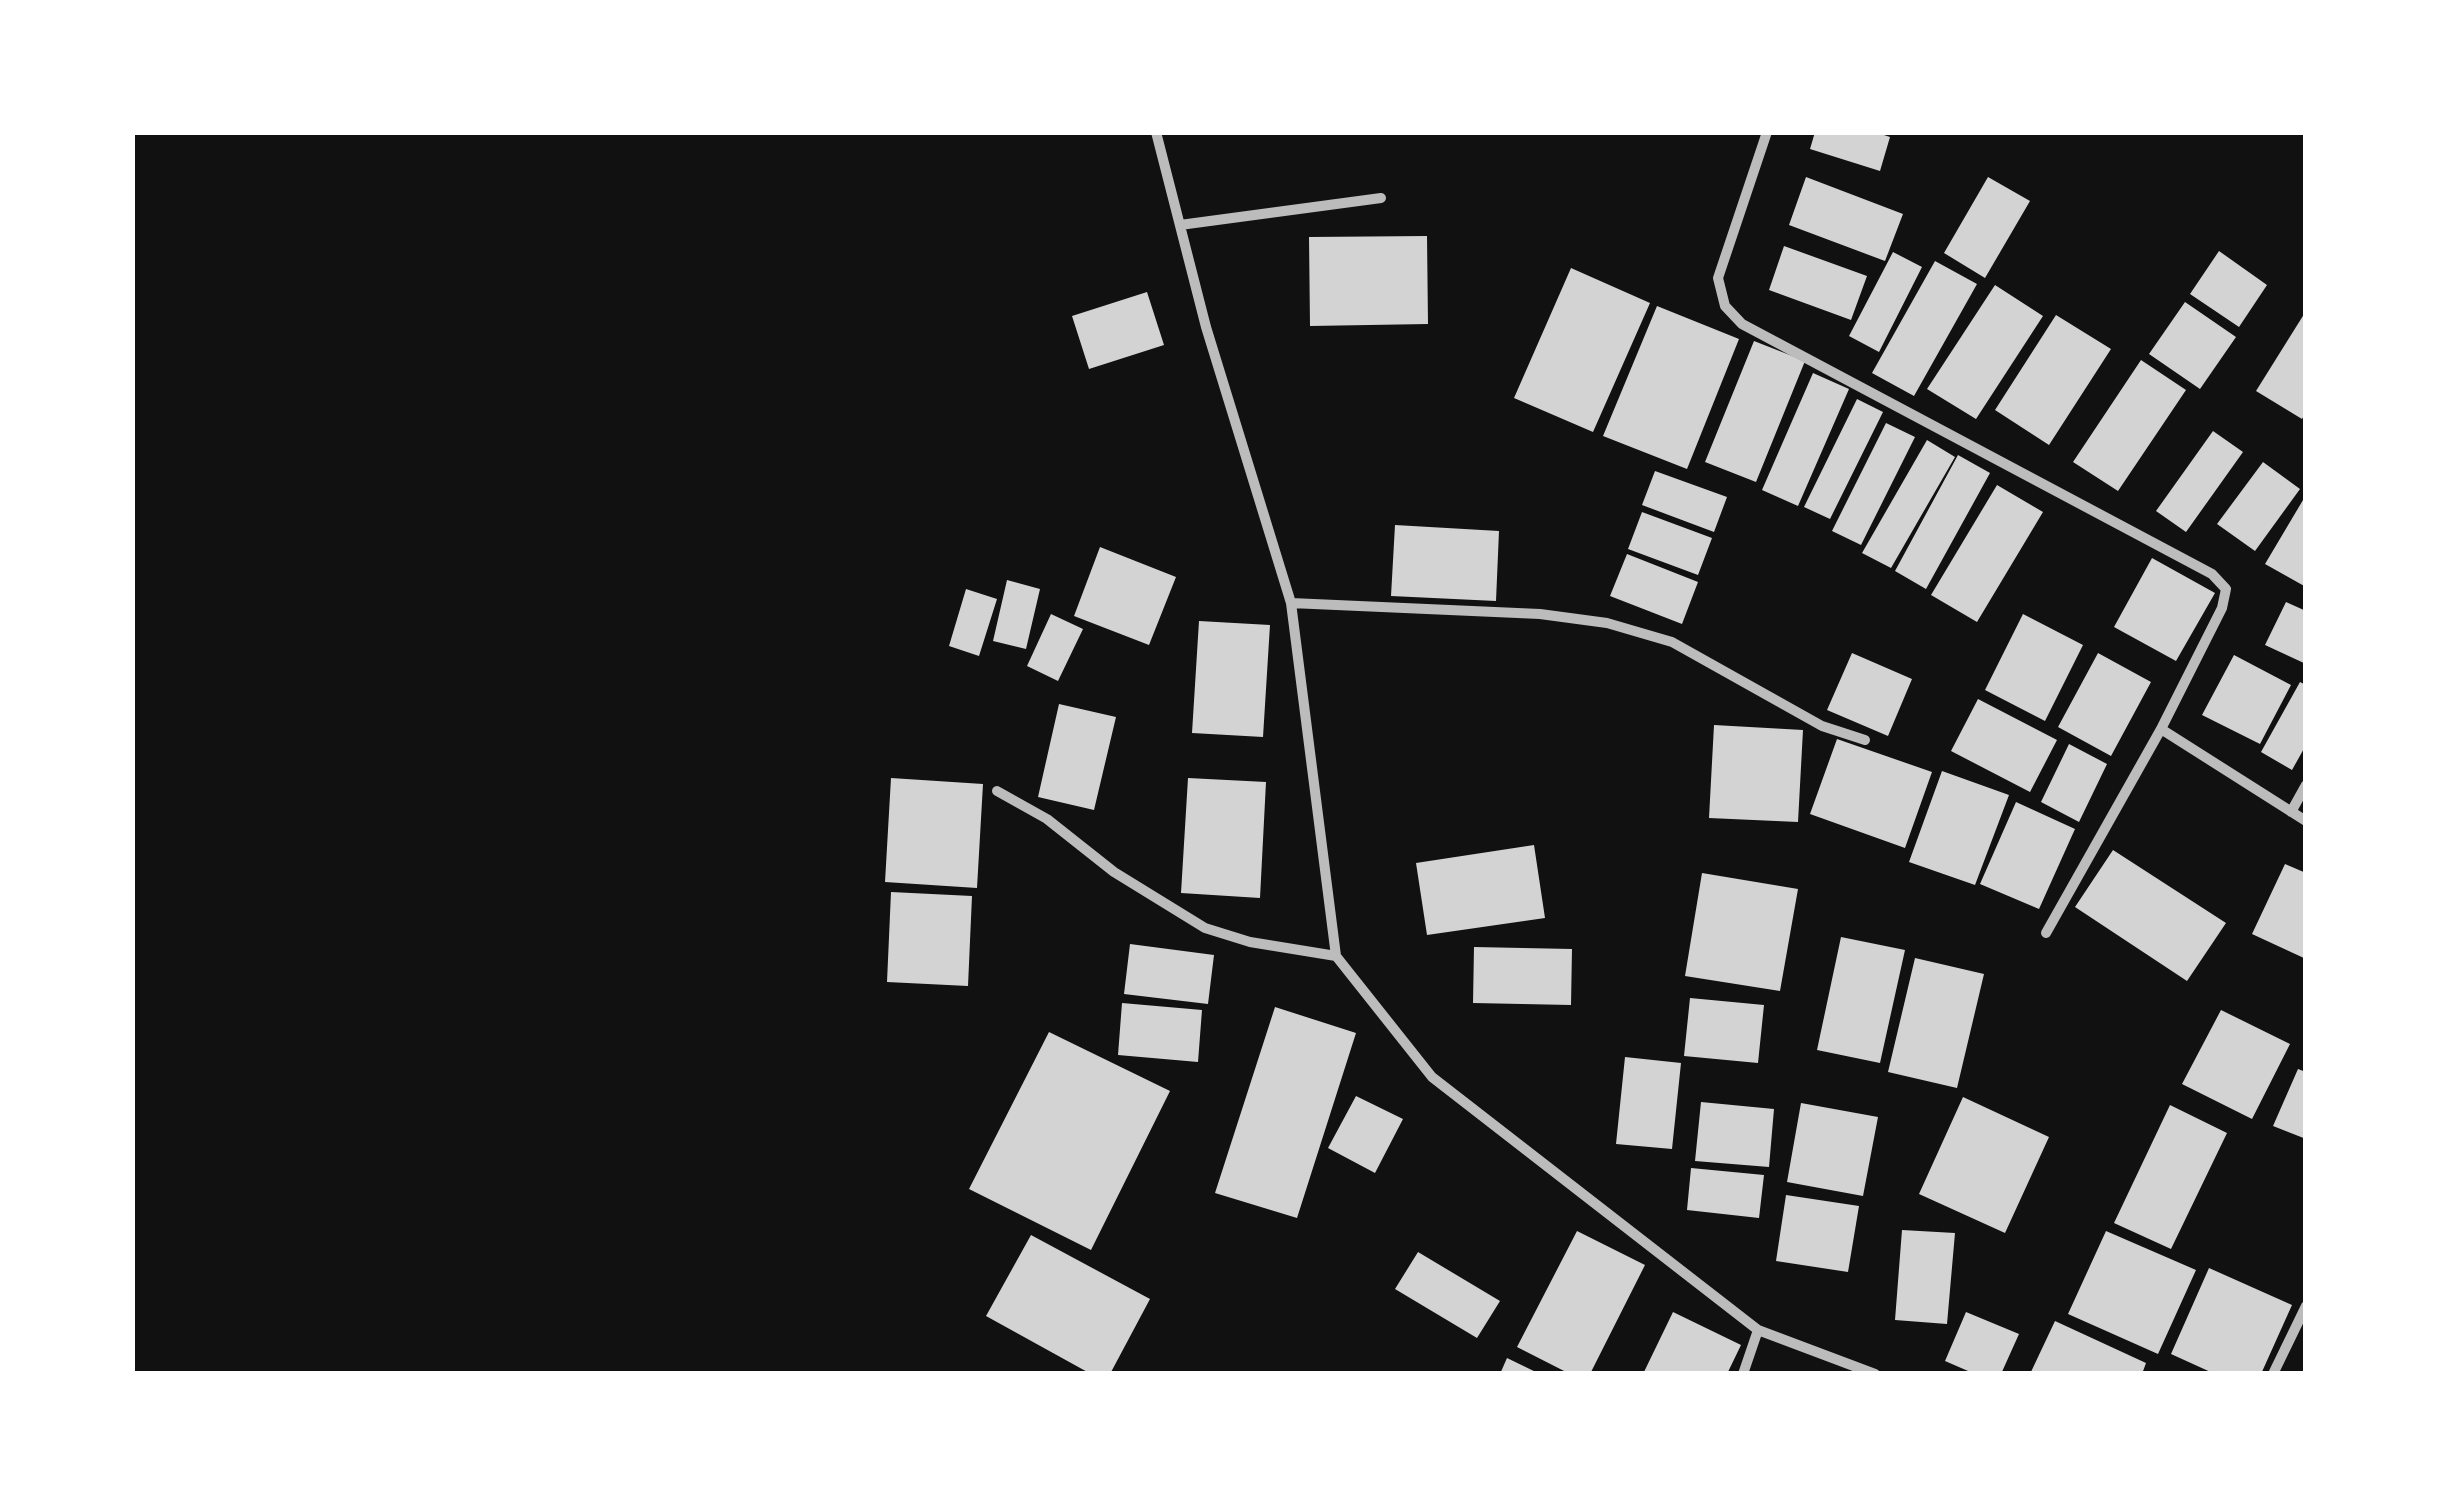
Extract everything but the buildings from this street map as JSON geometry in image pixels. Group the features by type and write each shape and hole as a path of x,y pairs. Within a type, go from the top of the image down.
{"street":[{"path":"1156,132 1206,326 1290,602 1336,956 1432,1077 1758,1330 1875,1374"},
{"path":"1767,132 1718,278 1725,306 1742,324 2212,574 2226,590 2222,608 2162,729 2046,933"},
{"path":"1180,225 1382,198"},
{"path":"1290,602 1540,614 1607,623 1672,642 1822,726 1865,740"},
{"path":"2162,729 2306,822"},
{"path":"2291,812 2306,785"},
{"path":"997,791 1047,819 1114,872 1206,928 1250,942 1336,956"},
{"path":"2273,1374 2306,1306"},
{"path":"1743,1374 1758,1330"}]}
